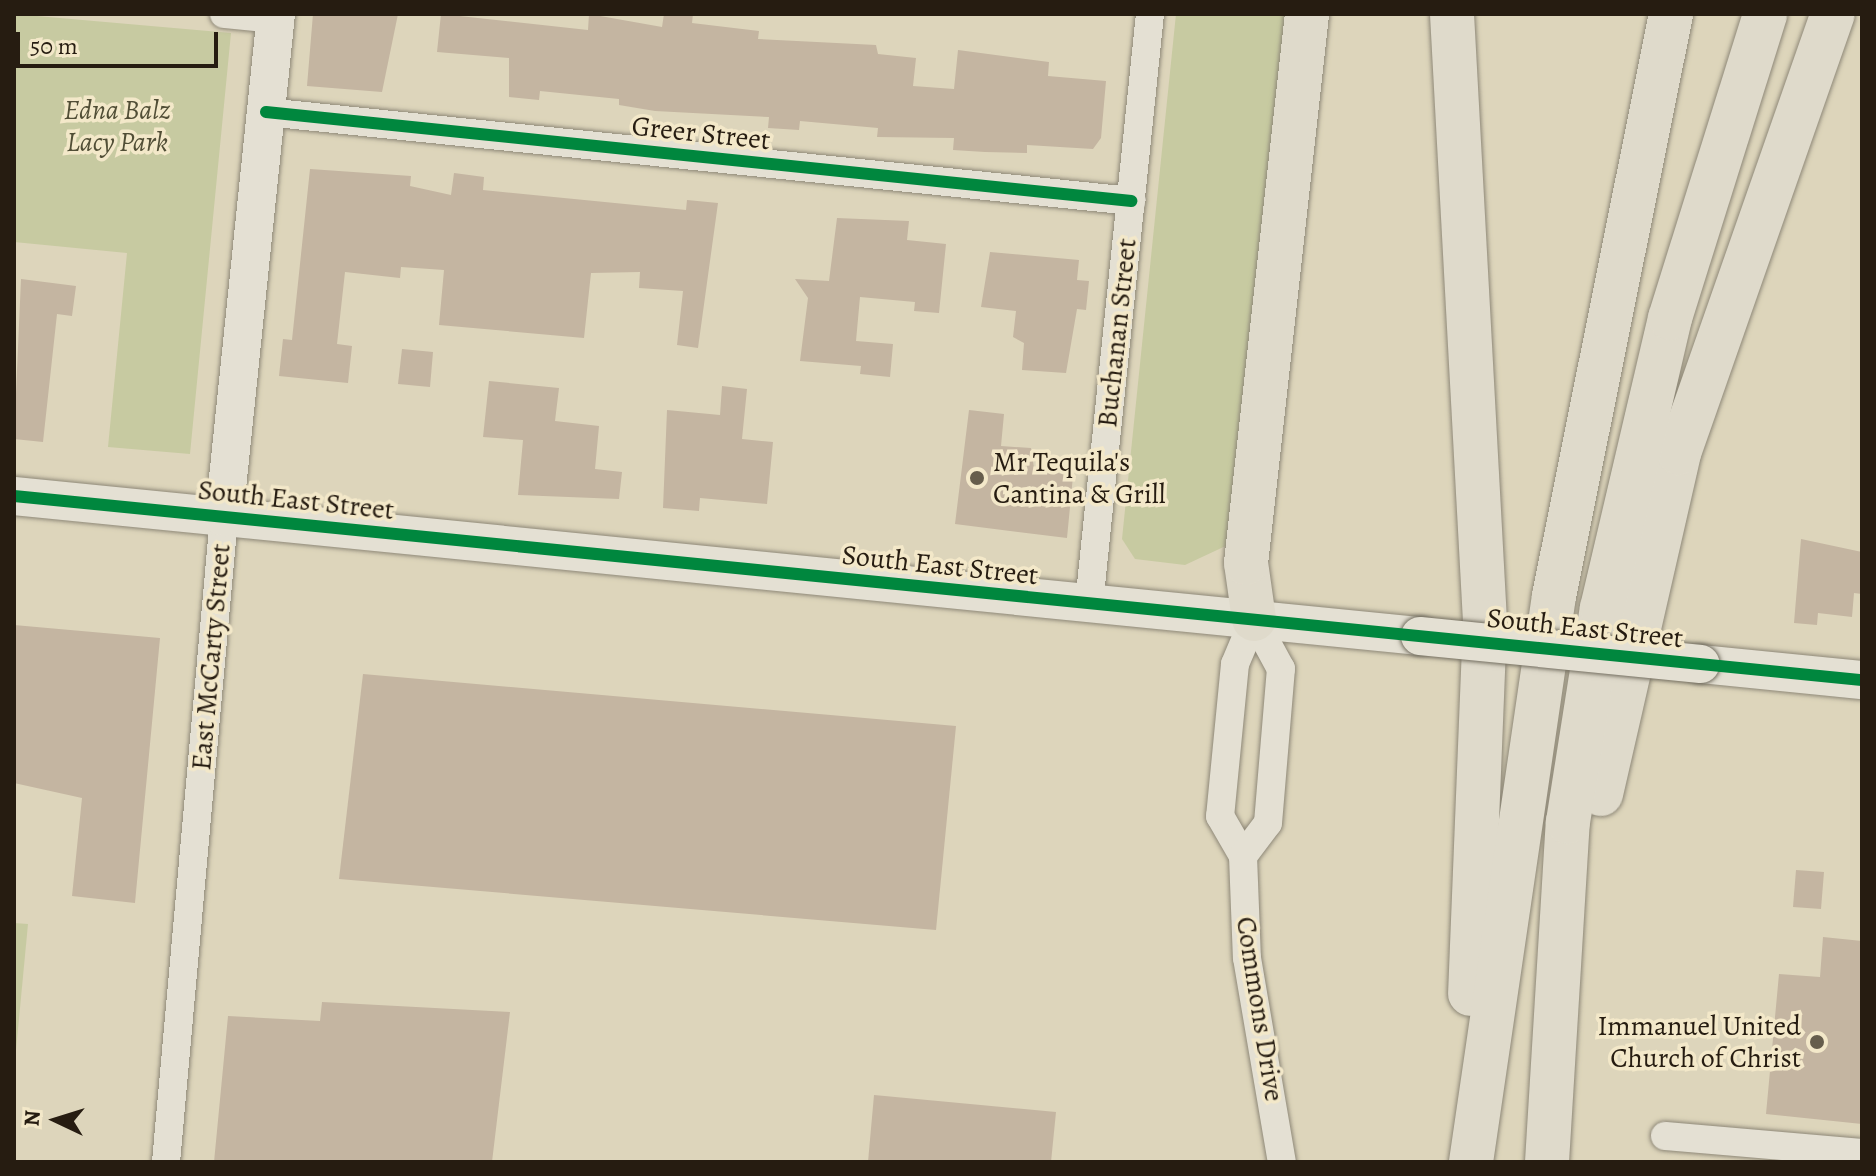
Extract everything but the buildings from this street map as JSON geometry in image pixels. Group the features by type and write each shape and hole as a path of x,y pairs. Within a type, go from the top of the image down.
{"highway":[{"path":"1254,619 1246,563 1307,14"},
{"path":"1452,14 1485,622 1463,1162"},
{"path":"1471,1162 1554,596 1671,14"},
{"path":"1547,1162 1568,822 1602,608 1659,358 1765,14"},
{"path":"1556,1024 1657,532 1833,14"}],"main road":[{"name":"East McCarty Street","path":"224,517 276,17"},
{"name":"South East Street","path":"14,496 1862,680"}],"street":[{"path":"224,14 276,17"},
{"name":"Buchanan Street","path":"1089,604 1150,14"},
{"name":"Greer Street","path":"266,112 1131,201"},
{"name":"East McCarty Street","path":"166,1162 224,517"},
{"path":"1254,619 1281,669 1268,823 1243,856 1220,816 1235,664 1254,619"},
{"name":"Commons Drive","path":"1243,856 1247,958 1282,1162"},
{"path":"1665,1136 1862,1153"}],"green space":[{"name":"Edna Balz Lacy Park","path":"14,14 231,33 190,454 108,447 127,253 14,242"},
{"path":"1176,14 1294,14 1232,543 1185,565 1135,559 1122,539"},
{"path":"14,923 28,924 14,1071"}],"cycle path":[{"path":"266,112 1131,201"},
{"path":"14,496 1862,680"}],"place":[{"name":"Mr Tequila's Cantina & Grill","path":"977,478"},
{"name":"Immanuel United Church of Christ","path":"1817,1042"}]}
